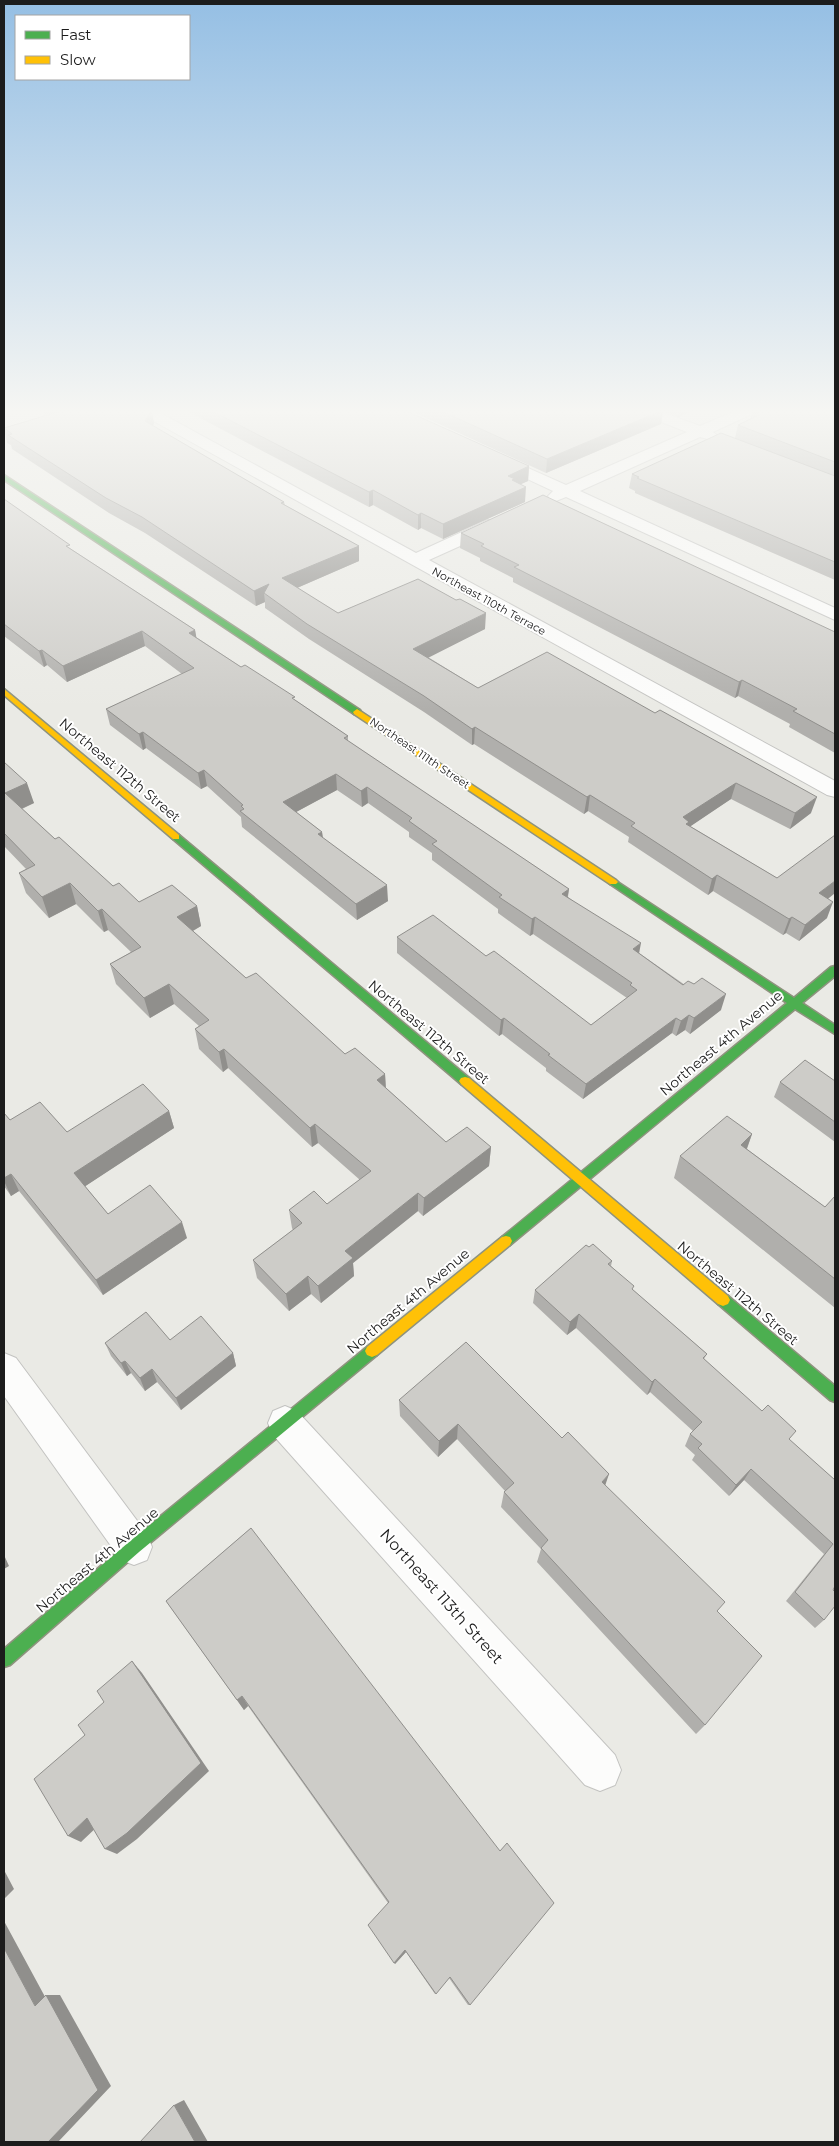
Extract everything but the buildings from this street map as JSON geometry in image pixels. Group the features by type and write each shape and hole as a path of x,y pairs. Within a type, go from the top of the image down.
{"street":[{"name":"Northeast 111th Street","path":"54,510 835,1030"},
{"name":"Northeast 110th Terrace","path":"324,510 835,790"},
{"path":"606,510 835,615"},
{"path":"414,560 513,516"},
{"name":"Northeast 112th Street","path":"4,691 835,1395"},
{"name":"Northeast 4th Avenue","path":"4,1659 134,1547 835,970"},
{"path":"4,1369 134,1547"},
{"name":"Northeast 113th Street","path":"285,1423 600,1770"}],"traffic: fast":[{"path":"54,510 357,712"},
{"path":"176,837 465,1081"},
{"path":"613,882 835,1030"},
{"path":"506,1241 835,970"},
{"path":"723,1300 835,1395"},
{"path":"4,1659 134,1547 372,1351"}],"traffic: slow":[{"path":"4,691 176,837"},
{"path":"357,712 613,882"},
{"path":"465,1081 723,1300"},
{"path":"372,1351 506,1241"}]}
